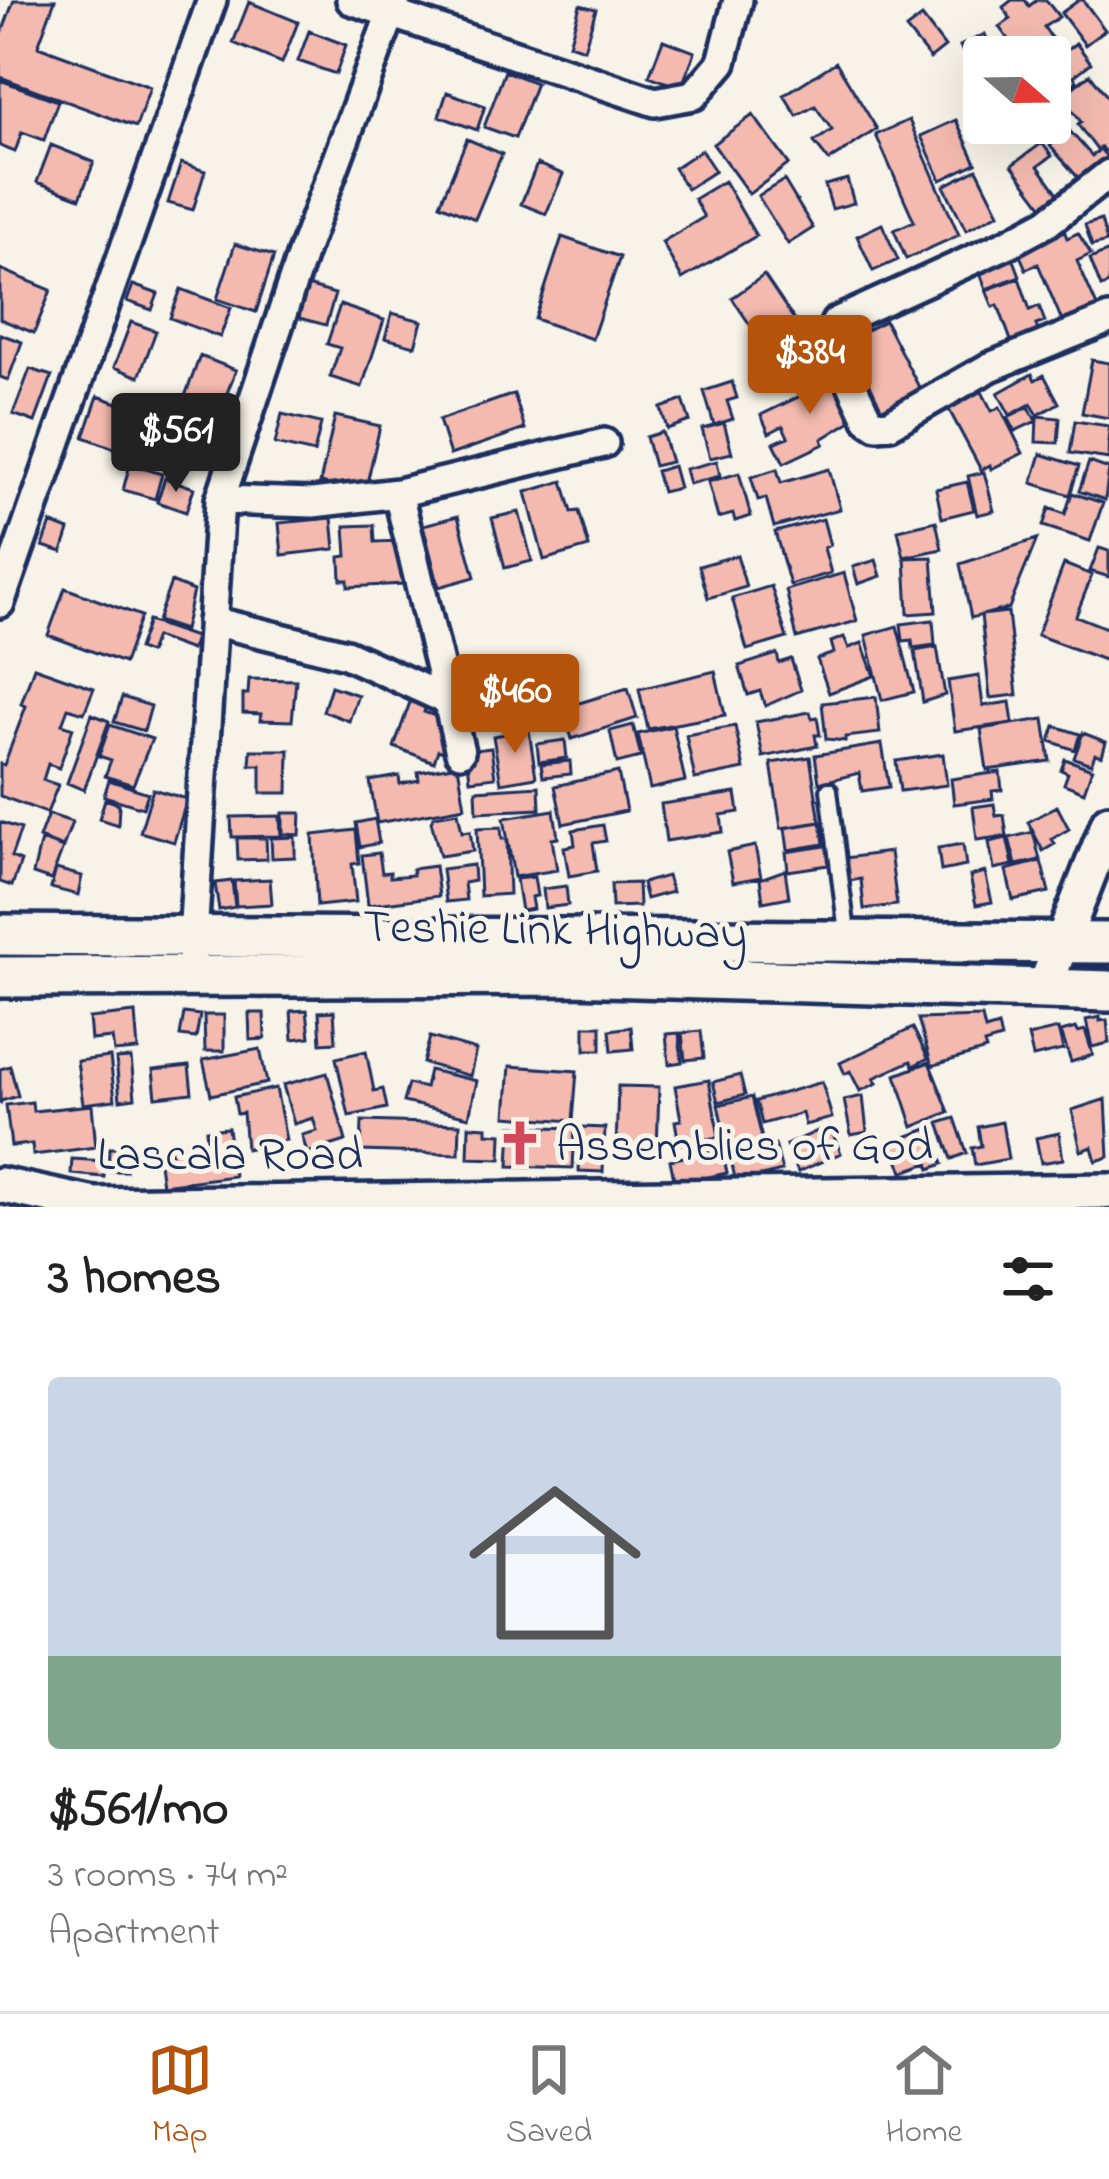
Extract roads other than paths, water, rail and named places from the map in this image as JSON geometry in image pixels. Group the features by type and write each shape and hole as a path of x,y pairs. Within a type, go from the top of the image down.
{"main road":[{"name":"Teshie Link Highway","path":"0,935 192,957 571,975 1109,991"},
{"name":"Teshie Link Highway","path":"0,977 192,957 848,941 1109,943"}],"street":[{"path":"0,603 212,0"},
{"path":"351,0 394,6 655,102 694,95 722,62 738,0"},
{"path":"192,957 220,500 302,254 394,6"},
{"path":"1109,175 1048,222 836,322 829,336 868,419 877,425 890,424 990,367 1109,319"},
{"path":"220,500 313,503 398,493 604,443"},
{"path":"398,493 460,752"},
{"path":"212,621 346,654 447,700"},
{"path":"1045,989 1109,822"},
{"name":"Lascala Road","path":"0,1185 94,1206 878,1200 1109,1190"}],"lane":[{"path":"829,790 848,941"}],"place":[{"name":"Assemblies of God","path":"520,1143"}]}
